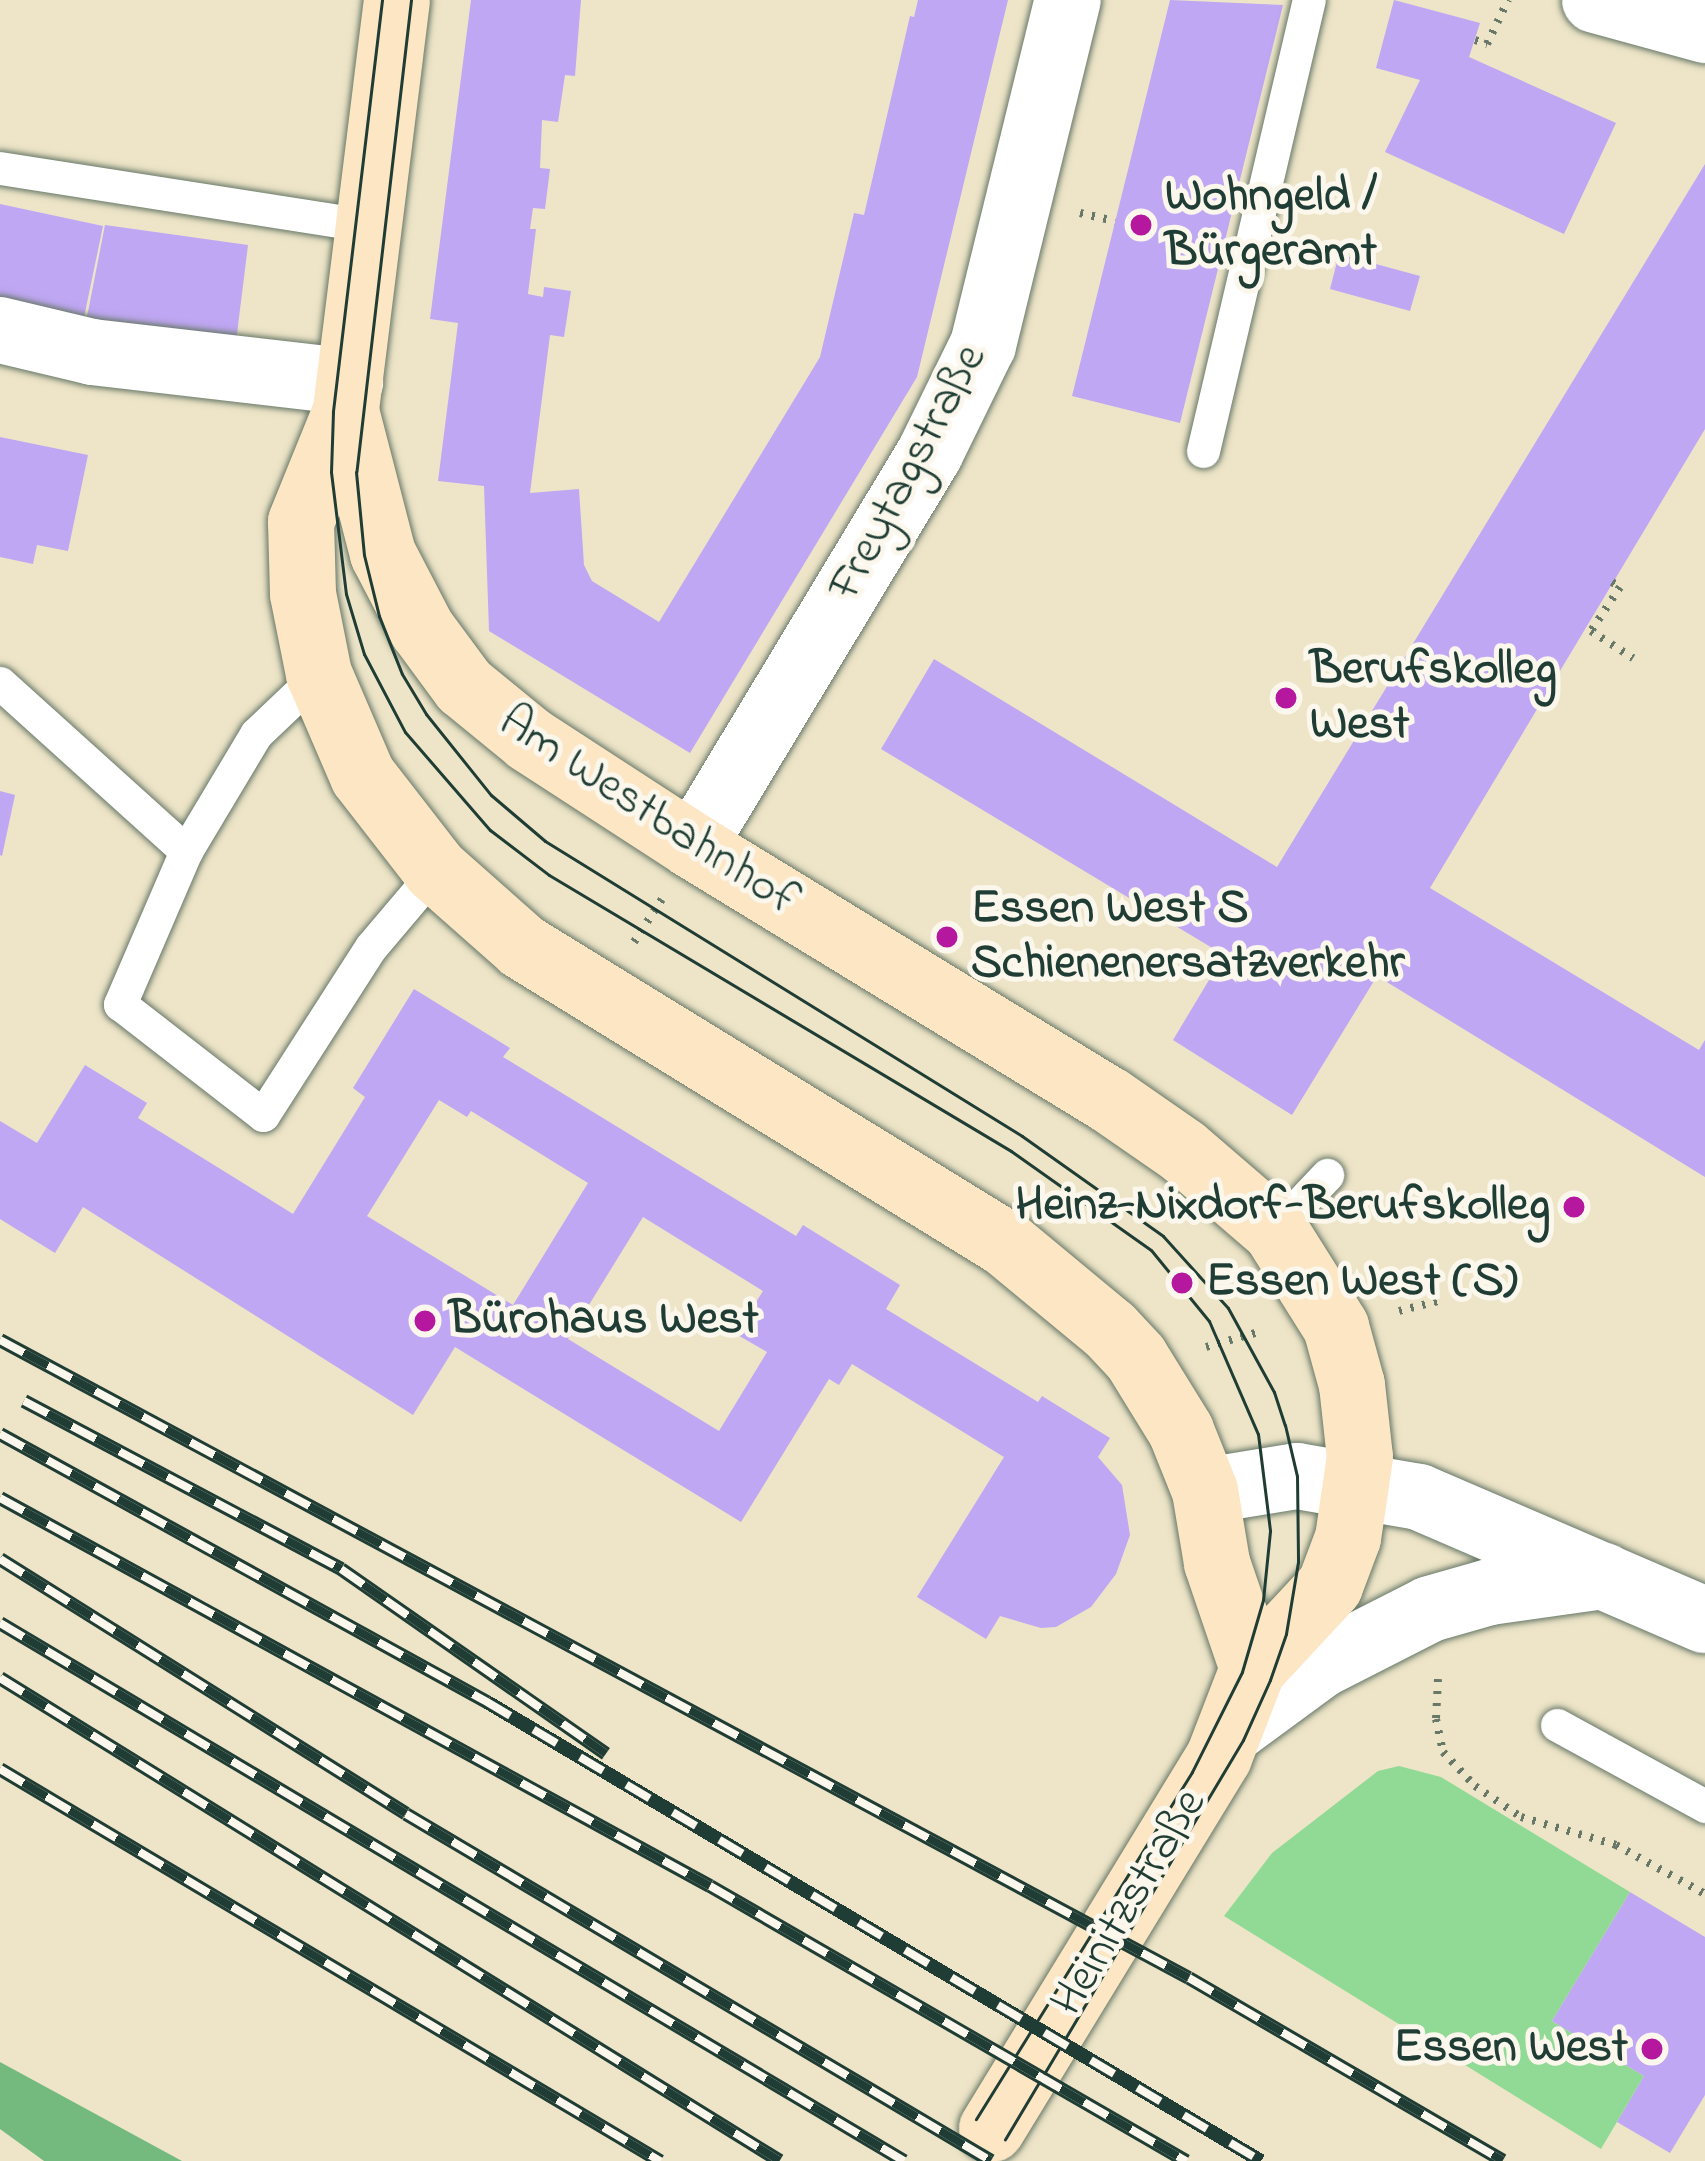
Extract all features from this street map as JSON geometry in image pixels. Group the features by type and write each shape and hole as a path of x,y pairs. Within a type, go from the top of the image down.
{"main road":[{"path":"398,0 348,396 301,522 302,594 319,674 363,776 436,870 549,967 1006,1244 1136,1358 1181,1431 1205,1491 1217,1563 1253,1670"},
{"name":"Am Westbahnhof","path":"348,396 383,554 441,657 503,721 678,872 1108,1099 1183,1150 1274,1230 1336,1327 1355,1401 1359,1484 1330,1586 1253,1670"},
{"name":"Heinitzstraße","path":"992,2129 1232,1730 1253,1670"}],"street":[{"name":"Freytagstraße","path":"678,872 931,453 983,345 1068,0"},
{"path":"1595,0 1705,30"},
{"path":"0,330 92,352 348,396"},
{"path":"1205,1491 1297,1476 1419,1498 1705,1621"},
{"path":"1232,1730 1322,1664 1430,1609 1490,1592 1608,1576"}],"lane":[{"path":"1203,451 1309,0"},
{"path":"0,168 369,226"},
{"path":"319,674 256,734 186,851 120,1004 263,1115 371,947 436,870"},
{"path":"0,683 186,851"},
{"path":"1274,1230 1327,1175"},
{"path":"1557,1725 1705,1806"}],"path":[{"path":"1475,40 1487,44 1508,0"},
{"path":"1612,582 1620,587 1591,631 1633,658"},
{"path":"633,943 678,872"},
{"path":"1204,1348 1262,1331"},
{"path":"1441,1664 1436,1719 1443,1752 1474,1786 1521,1817 1616,1845 1705,1894"}],"green space":[{"path":"1399,1766 1441,1777 1630,1892 1552,2021 1644,2076 1601,2149 1224,1916 1272,1853 1378,1771"},
{"path":"0,2062 182,2161 44,2161 0,2129"}],"building":[{"path":"471,0 581,0 575,76 565,75 558,122 542,120 540,168 550,169 545,209 533,208 530,229 536,229 528,294 543,297 544,287 571,291 564,337 550,335 530,493 579,489 584,565 592,581 659,622 820,357 854,213 864,215 910,16 914,17 918,0 1008,0 917,377 690,753 489,631 484,486 438,481 458,323 430,319"},
{"path":"1170,0 1283,5 1180,423 1072,396"},
{"path":"1394,0 1480,23 1469,57 1616,123 1564,234 1385,152 1420,80 1376,68"},
{"path":"1705,164 1705,429 1430,888 1699,1050 1705,1040 1705,1177 1377,976 1292,1115 1173,1040 1224,955 881,749 934,659 1277,867"},
{"path":"0,204 103,226 83,322 0,304"},
{"path":"105,225 248,245 236,342 86,322"},
{"path":"1339,254 1420,276 1410,311 1330,289"},
{"path":"0,437 88,455 68,551 37,545 33,564 0,557"},
{"path":"0,791 15,795 2,856 0,855"},
{"name":"Bürohaus West","path":"414,989 510,1048 503,1057 796,1236 803,1225 900,1285 886,1309 1038,1402 1042,1396 1110,1438 1098,1457 1122,1485 1130,1535 1116,1574 1091,1607 1056,1627 1041,1628 1000,1616 986,1639 917,1597 1004,1457 852,1364 839,1385 829,1379 741,1522 455,1347 413,1415 83,1207 55,1253 0,1219 0,1121 37,1143 85,1065 147,1103 138,1118 293,1214 365,1097 353,1088","holes":["439,1100 467,1117 471,1111 588,1183 513,1305 367,1216","643,1217 763,1291 736,1334 767,1352 719,1431 568,1339"]},
{"name":"Essen West","path":"1630,1892 1705,1937 1705,2095 1670,2153 1617,2122 1644,2076 1552,2021"}],"tram line":[{"path":"382,0 333,412 331,472 346,594 364,654 405,732 490,830 549,875 1011,1151 1151,1250 1209,1321 1258,1434 1270,1531 1263,1600 1242,1672 1192,1772 976,2119"},
{"path":"411,0 356,472 364,555 379,616 402,674 426,714 491,795 545,841 1022,1136 1163,1236 1228,1308 1274,1392 1285,1425 1297,1476 1298,1562 1286,1634 1270,1680 1243,1740 1005,2140"}],"railway":[{"path":"0,1340 1189,1978 1503,2161"},
{"path":"24,1401 341,1569 606,1754"},
{"path":"0,1434 487,1702 1261,2161"},
{"path":"0,1498 710,1886 1186,2161"},
{"path":"0,1559 406,1814 991,2161"},
{"path":"0,1623 904,2161"},
{"path":"0,1678 780,2161"},
{"path":"0,1769 660,2161"}],"place":[{"name":"Wohngeld / Bürgeramt","path":"1141,225"},
{"name":"Berufskolleg West","path":"1286,698"},
{"name":"Essen West S Schienenersatzverkehr","path":"947,937"},
{"name":"Heinz-Nixdorf-Berufskolleg","path":"1574,1207"},
{"name":"Essen West (S)","path":"1182,1283"},
{"name":"Bürohaus West","path":"425,1321"},
{"name":"Essen West","path":"1652,2049"}]}
